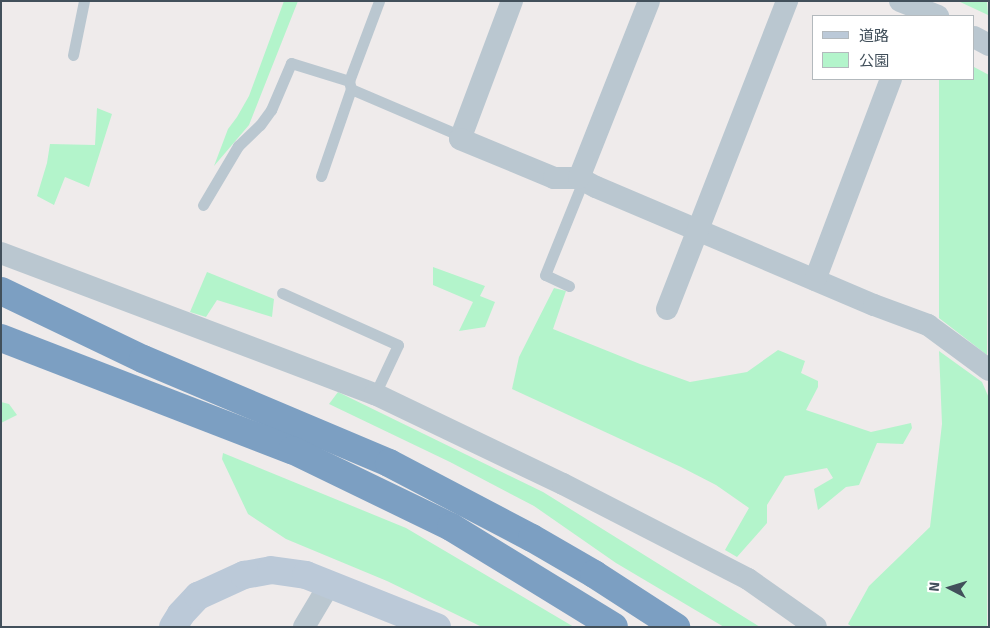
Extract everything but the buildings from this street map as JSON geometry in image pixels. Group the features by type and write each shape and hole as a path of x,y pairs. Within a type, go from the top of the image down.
{"highway":[{"path":"1,291 143,359"},
{"path":"1,306 143,359 389,463 532,538 594,574 676,627"},
{"path":"1,338 292,450 451,527 614,627"}],"street":[{"path":"512,1 460,139 554,178 581,180 815,280 928,325 953,342 982,366"},
{"path":"581,180 649,1"},
{"path":"667,309 787,1"},
{"path":"975,38 989,45"},
{"path":"815,280 891,80"},
{"path":"1,253 375,394 564,484 748,579 816,627"},
{"path":"173,627 181,614 198,596 244,575 271,570 306,576 437,627"},
{"path":"304,627 329,585"}],"lane":[{"path":"73,55 84,1"},
{"path":"320,176 379,1"},
{"path":"203,205 238,146 260,126 271,110 291,63 350,85 461,136"},
{"path":"569,286 545,275 581,180"},
{"path":"282,293 398,345 375,394"}],"green space":[{"path":"284,1 298,1 249,125 214,166 228,129 249,96"},
{"path":"958,1 987,1 988,15"},
{"path":"975,68 989,75 987,355 939,318 939,80 975,80"},
{"path":"97,108 112,114 89,187 65,177 54,205 37,196 47,163 50,144 95,145"},
{"path":"433,267 485,286 480,296 495,302 485,327 459,331 473,302 433,285"},
{"path":"207,272 274,299 272,317 217,300 206,317 190,312"},
{"path":"554,288 566,291 553,329 640,364 690,382 747,372 778,350 805,361 801,373 818,381 818,387 806,410 871,432 911,423 912,428 903,444 877,443 859,485 846,487 818,510 814,489 833,478 827,468 785,476 767,505 767,523 737,557 725,550 749,508 716,485 681,467 512,389 519,357"},
{"path":"939,351 982,382 989,398 987,627 852,627 848,624 869,586 930,527 942,424"},
{"path":"338,392 543,492 760,627 724,627 616,563 534,506 450,462 329,404"},
{"path":"1,402 9,404 17,415 1,423"},
{"path":"223,453 406,528 574,627 482,627 387,581 286,539 248,514 222,459"}]}
